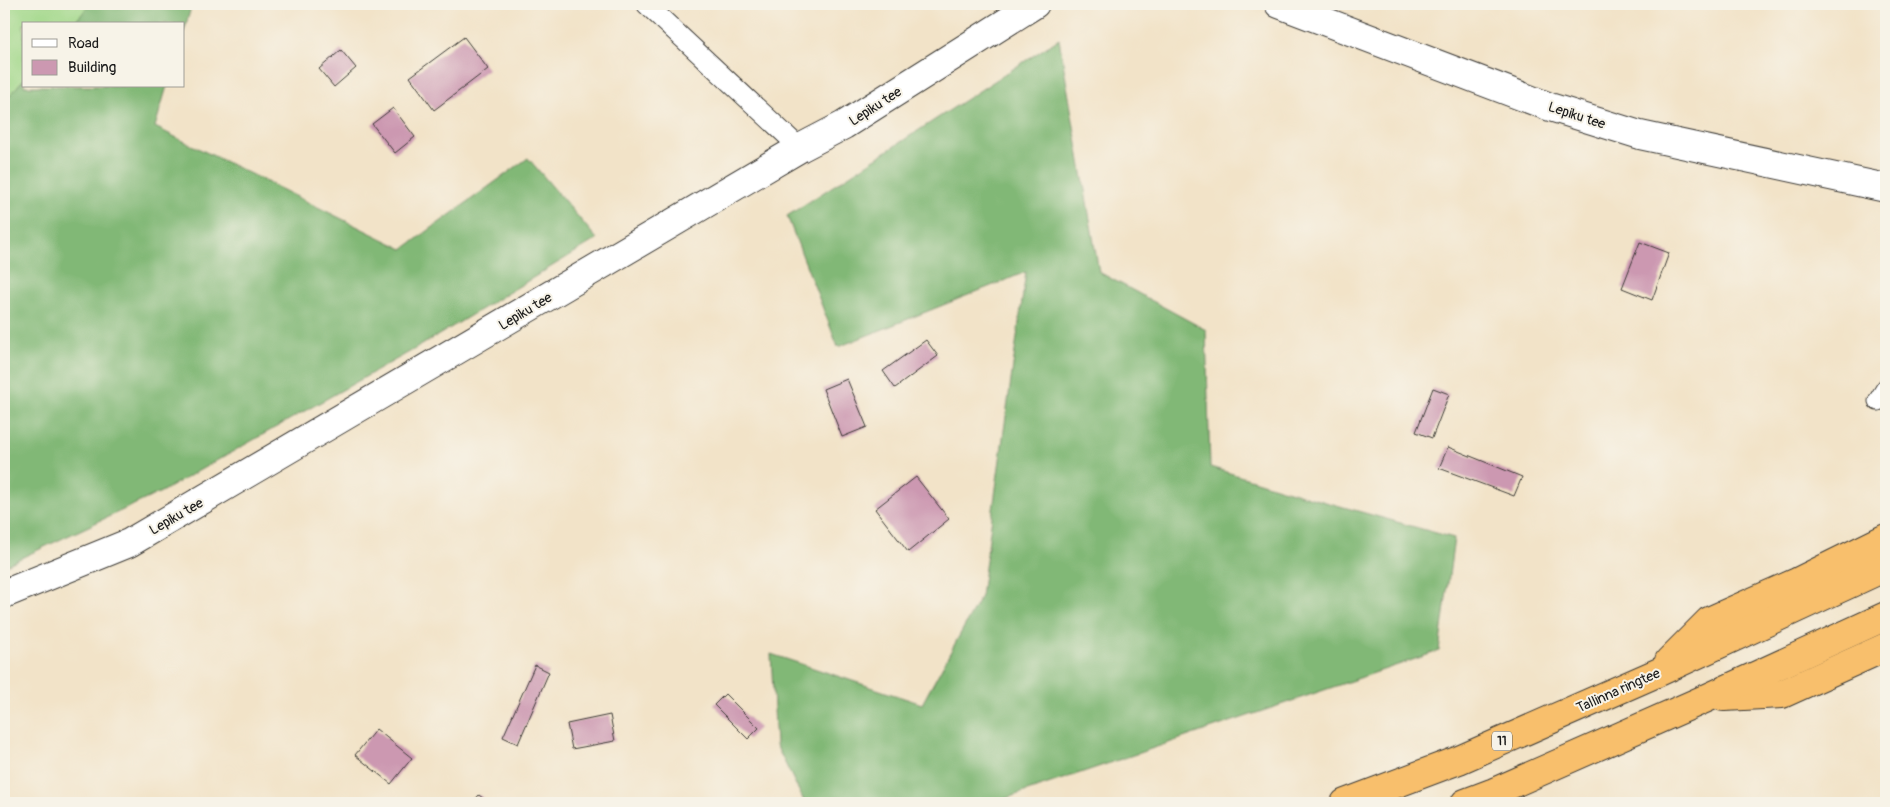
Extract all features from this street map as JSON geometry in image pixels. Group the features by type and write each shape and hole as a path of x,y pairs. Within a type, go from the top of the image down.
{"highway":[{"path":"1658,673 1710,621 1798,582 1886,538"},
{"name":"Tallinna ringtee","path":"1344,803 1459,760 1658,673 1886,567"},
{"path":"1465,803 1707,698 1886,616"},
{"path":"1707,698 1782,694 1886,647"}],"street":[{"name":"Lepiku tee","path":"4,594 129,543 800,148 844,125 1035,4"},
{"name":"Lepiku tee","path":"1279,4 1550,107 1640,135 1886,188"}],"lane":[{"path":"646,4 800,148"}],"green space":[{"path":"4,4 91,4 75,22 22,22 22,81 4,102"},
{"path":"91,4 192,4 185,28 185,22 75,22"},
{"path":"1059,39 1099,272 1206,330 1210,467 1454,538 1439,651 992,803 805,803 776,745 771,654 922,704 981,596 1026,272 838,347 787,216"},
{"path":"22,81 22,88 166,88 155,127 403,249 528,158 597,239 422,345 161,492 4,566 4,102"}],"building":[{"path":"464,37 488,69 434,110 410,77"},
{"path":"341,50 356,68 334,87 319,69"},
{"path":"393,108 415,137 395,153 372,124"},
{"path":"1640,242 1669,253 1652,300 1622,288"},
{"path":"926,340 938,356 895,388 883,371"},
{"path":"847,379 867,427 842,437 823,389"},
{"path":"1433,388 1449,394 1432,438 1416,432"},
{"path":"1448,447 1522,477 1514,496 1439,468"},
{"path":"916,477 949,519 908,552 875,509"},
{"path":"535,665 549,672 518,744 503,737"},
{"path":"725,694 759,728 748,739 714,705"},
{"path":"610,715 615,741 572,749 567,724"},
{"path":"376,729 412,758 391,784 355,755"},
{"path":"479,795 489,803 472,803"}]}
